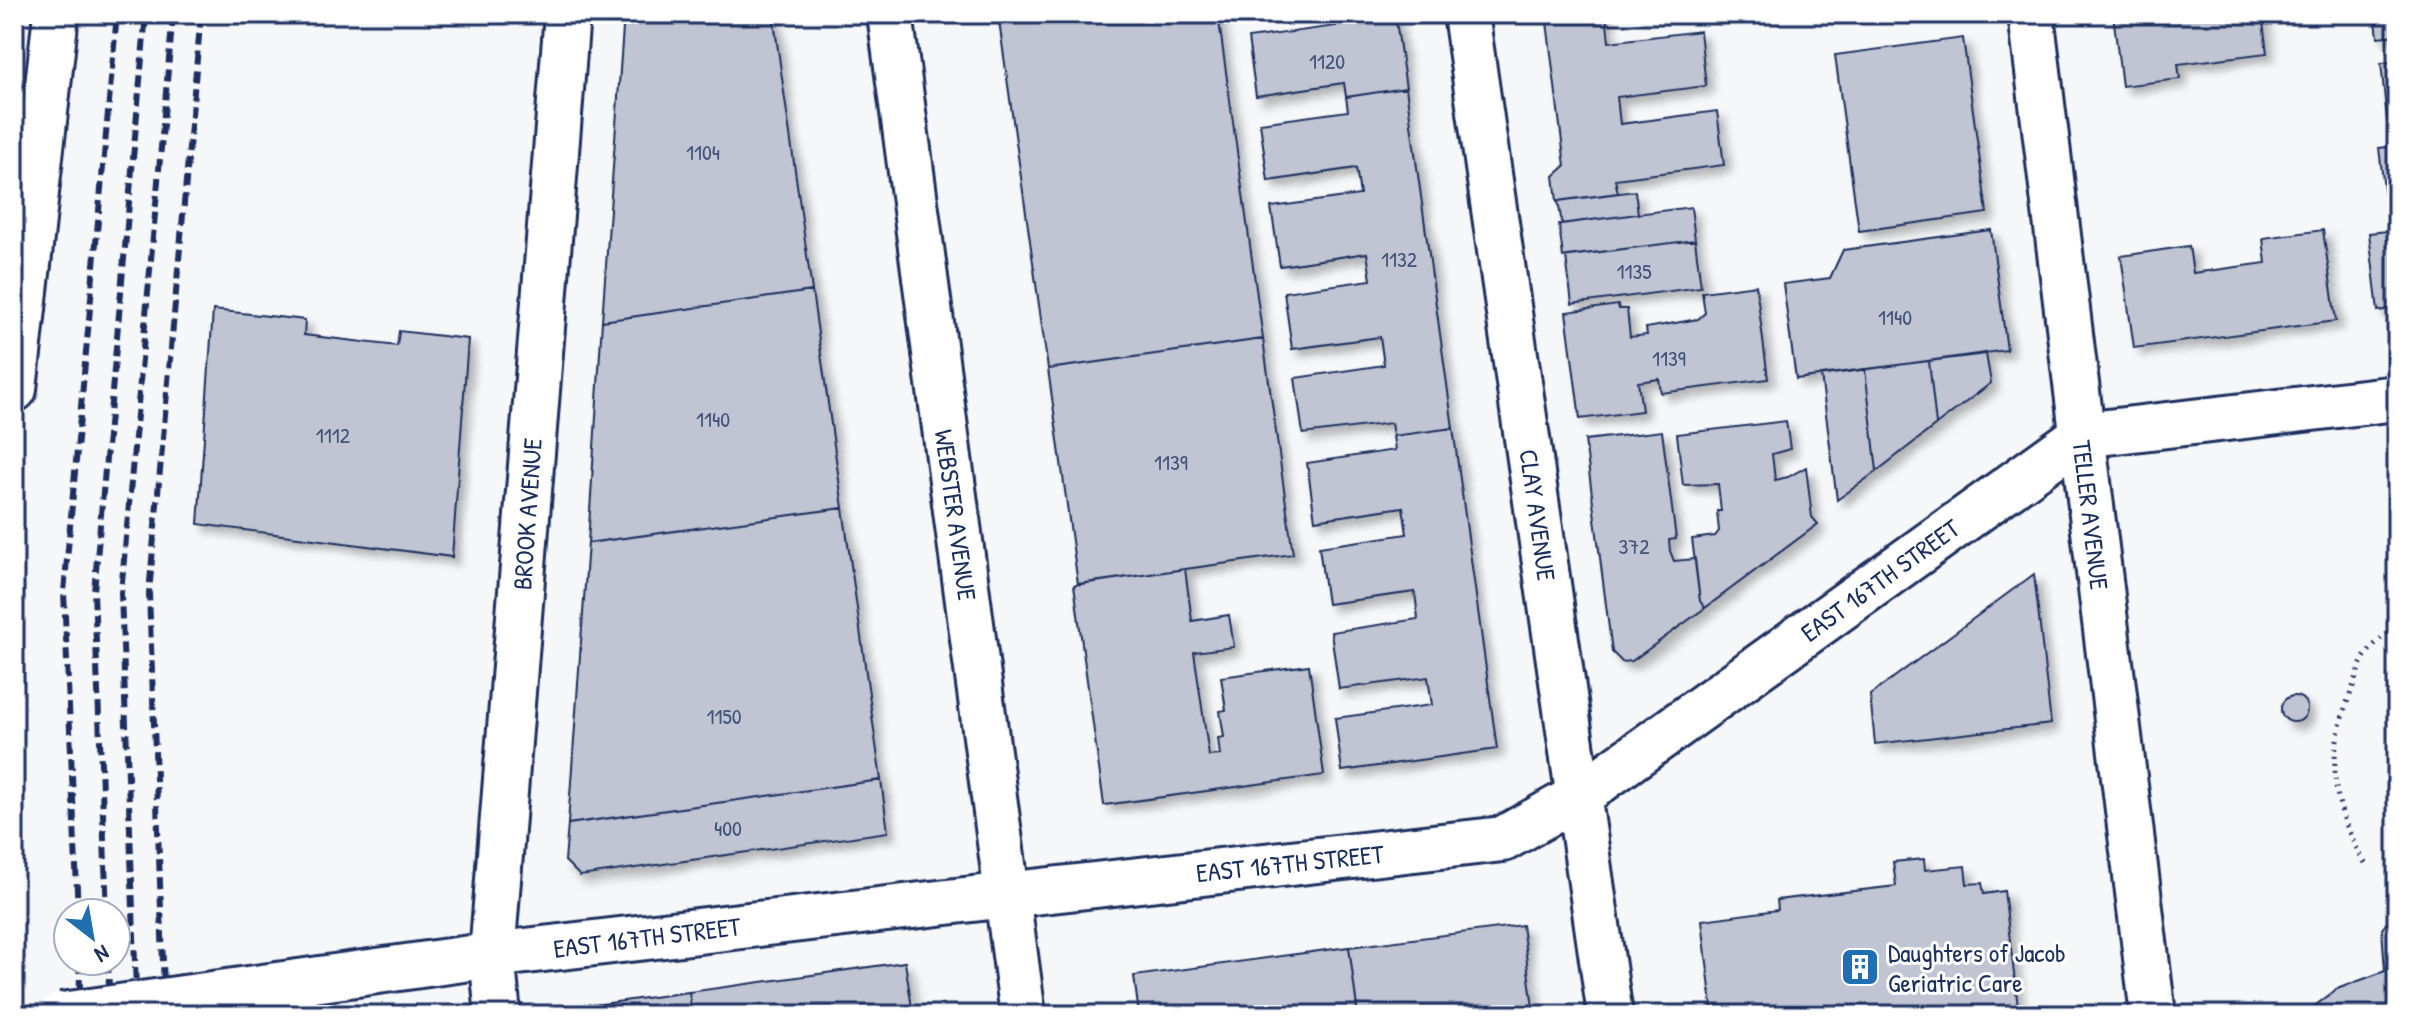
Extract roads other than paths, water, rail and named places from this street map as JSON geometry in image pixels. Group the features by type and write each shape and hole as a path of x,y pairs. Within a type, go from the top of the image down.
{"street":[{"path":"14,389 56,14"},
{"name":"BROOK AVENUE","path":"498,1015 492,955 567,14"},
{"name":"WEBSTER AVENUE","path":"890,14 1023,1015"},
{"name":"CLAY AVENUE","path":"1466,14 1610,1015"},
{"name":"TELLER AVENUE","path":"2031,14 2153,1015"},
{"name":"EAST 167TH STREET","path":"62,1015 492,955 1503,839 1579,796 2082,435 2397,398"}],"railway":[{"path":"77,897 64,592 117,14"},
{"path":"106,897 94,592 146,14"},
{"path":"137,1015 121,593 173,14"},
{"path":"165,1015 149,593 201,14"},
{"path":"80,977 81,1015"},
{"path":"109,977 110,1015"}],"place":[{"name":"Daughters of Jacob Geriatric Care","path":"1860,967"}]}
